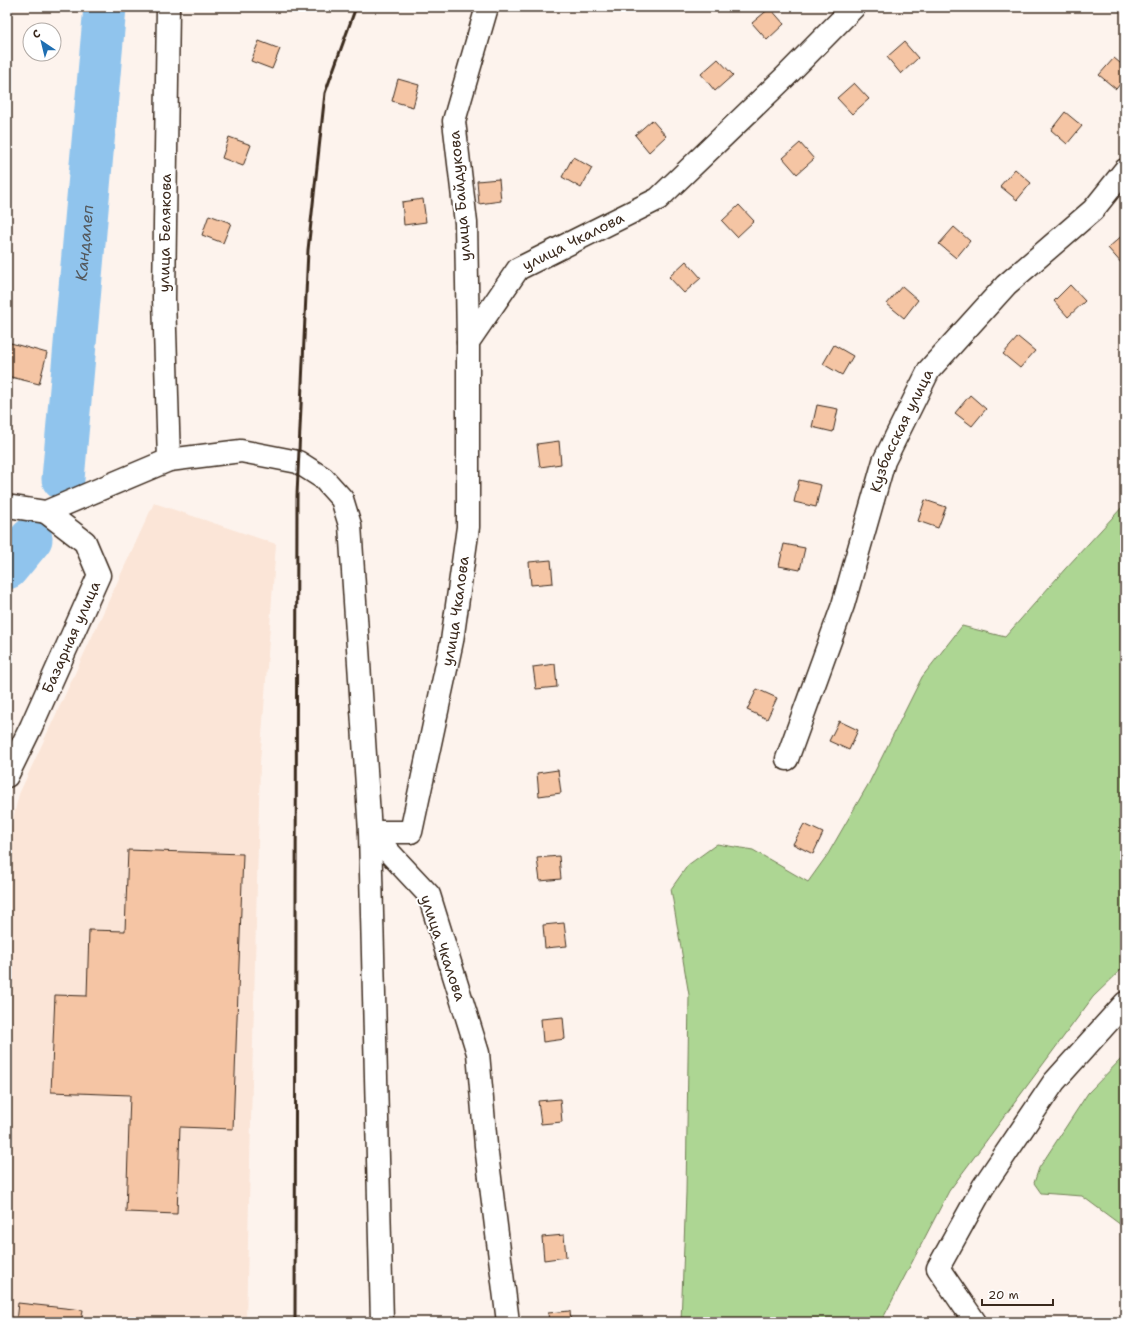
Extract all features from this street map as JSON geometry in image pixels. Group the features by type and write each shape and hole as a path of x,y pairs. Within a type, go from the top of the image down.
{"street":[{"name":"улица Белякова","path":"168,7 164,298 169,460"},
{"name":"улица Байдукова","path":"468,342 466,223 454,121 486,7"},
{"name":"улица Чкалова","path":"370,832 411,832 452,641 468,527 468,342 518,269 658,199 785,77 854,7"},
{"name":"Кузбасская улица","path":"788,759 843,605 884,461 929,370 1006,285 1093,210 1125,170"},
{"path":"7,506 46,512 169,460 241,451 298,462 323,478 342,499 350,525 370,832 382,1322"},
{"name":"Базарная улица","path":"7,776 31,727 99,575 85,542 46,512"},
{"name":"улица Чкалова","path":"370,832 429,895 478,1053 486,1146 508,1322"},
{"path":"975,1322 938,1268 983,1187 1054,1082 1125,1003"}],"shaded area":[{"path":"154,503 276,544 260,763 246,1322 7,1322 7,844 19,794"}],"green space":[{"path":"1125,504 1125,966 1093,997 949,1191 881,1322 681,1322 686,1193 689,995 671,889 688,865 717,844 753,850 808,882 828,854 869,783 922,677 962,626 1005,637"},
{"path":"1125,1055 1125,1228 1082,1196 1041,1193 1034,1183 1039,1168 1088,1093"}],"building":[{"path":"770,8 784,24 767,40 752,23"},
{"path":"259,41 280,49 272,69 251,61"},
{"path":"904,42 918,58 901,74 887,57"},
{"path":"1114,58 1125,67 1125,78 1116,89 1099,75"},
{"path":"718,59 733,75 715,91 701,74"},
{"path":"398,79 419,85 413,107 392,101"},
{"path":"854,83 869,99 852,114 837,98"},
{"path":"1065,112 1082,126 1067,144 1051,130"},
{"path":"652,120 666,136 649,152 635,135"},
{"path":"229,137 251,145 243,166 222,158"},
{"path":"800,143 814,159 797,174 783,158"},
{"path":"573,157 592,168 581,188 562,177"},
{"path":"1015,169 1031,183 1017,200 1000,186"},
{"path":"499,179 501,201 479,204 477,181"},
{"path":"423,199 426,222 404,225 402,202"},
{"path":"739,205 754,221 737,237 722,221"},
{"path":"209,215 231,223 223,243 202,235"},
{"path":"954,227 970,241 956,258 939,244"},
{"path":"1125,233 1125,263 1123,265 1108,248"},
{"path":"686,261 701,278 684,293 669,277"},
{"path":"1070,285 1085,301 1068,317 1054,301"},
{"path":"902,286 918,300 904,318 887,304"},
{"path":"1018,337 1035,351 1020,368 1003,354"},
{"path":"7,342 47,353 39,384 7,376"},
{"path":"834,345 853,356 842,375 823,364"},
{"path":"970,395 986,409 972,426 955,413"},
{"path":"817,405 838,409 833,432 812,427"},
{"path":"559,441 561,464 540,467 537,444"},
{"path":"799,480 821,485 816,507 794,502"},
{"path":"925,500 946,507 938,528 918,521"},
{"path":"784,544 805,548 800,570 779,566"},
{"path":"551,560 553,583 531,585 529,562"},
{"path":"555,664 557,687 536,689 533,667"},
{"path":"757,689 777,698 767,719 747,710"},
{"path":"839,721 858,730 849,750 829,741"},
{"path":"558,770 561,793 539,796 537,773"},
{"path":"804,824 823,833 813,854 793,844"},
{"path":"128,850 243,854 233,1129 180,1127 177,1214 126,1212 130,1095 51,1092 55,995 87,996 89,930 125,931"},
{"path":"559,856 561,879 540,881 537,858"},
{"path":"564,923 567,946 545,948 543,925"},
{"path":"563,1017 565,1039 543,1042 541,1019"},
{"path":"560,1099 562,1122 541,1124 538,1101"},
{"path":"564,1235 566,1257 544,1260 542,1237"},
{"path":"18,1303 83,1310 81,1322 16,1322"},
{"path":"570,1311 571,1322 549,1322 548,1313"}],"waterway":[{"name":"Кандалеп","path":"63,479 105,7"},
{"name":"Кандалеп","path":"7,568 31,539"}],"railway":[{"path":"295,1322 297,495 308,250 325,93 356,7"}]}
